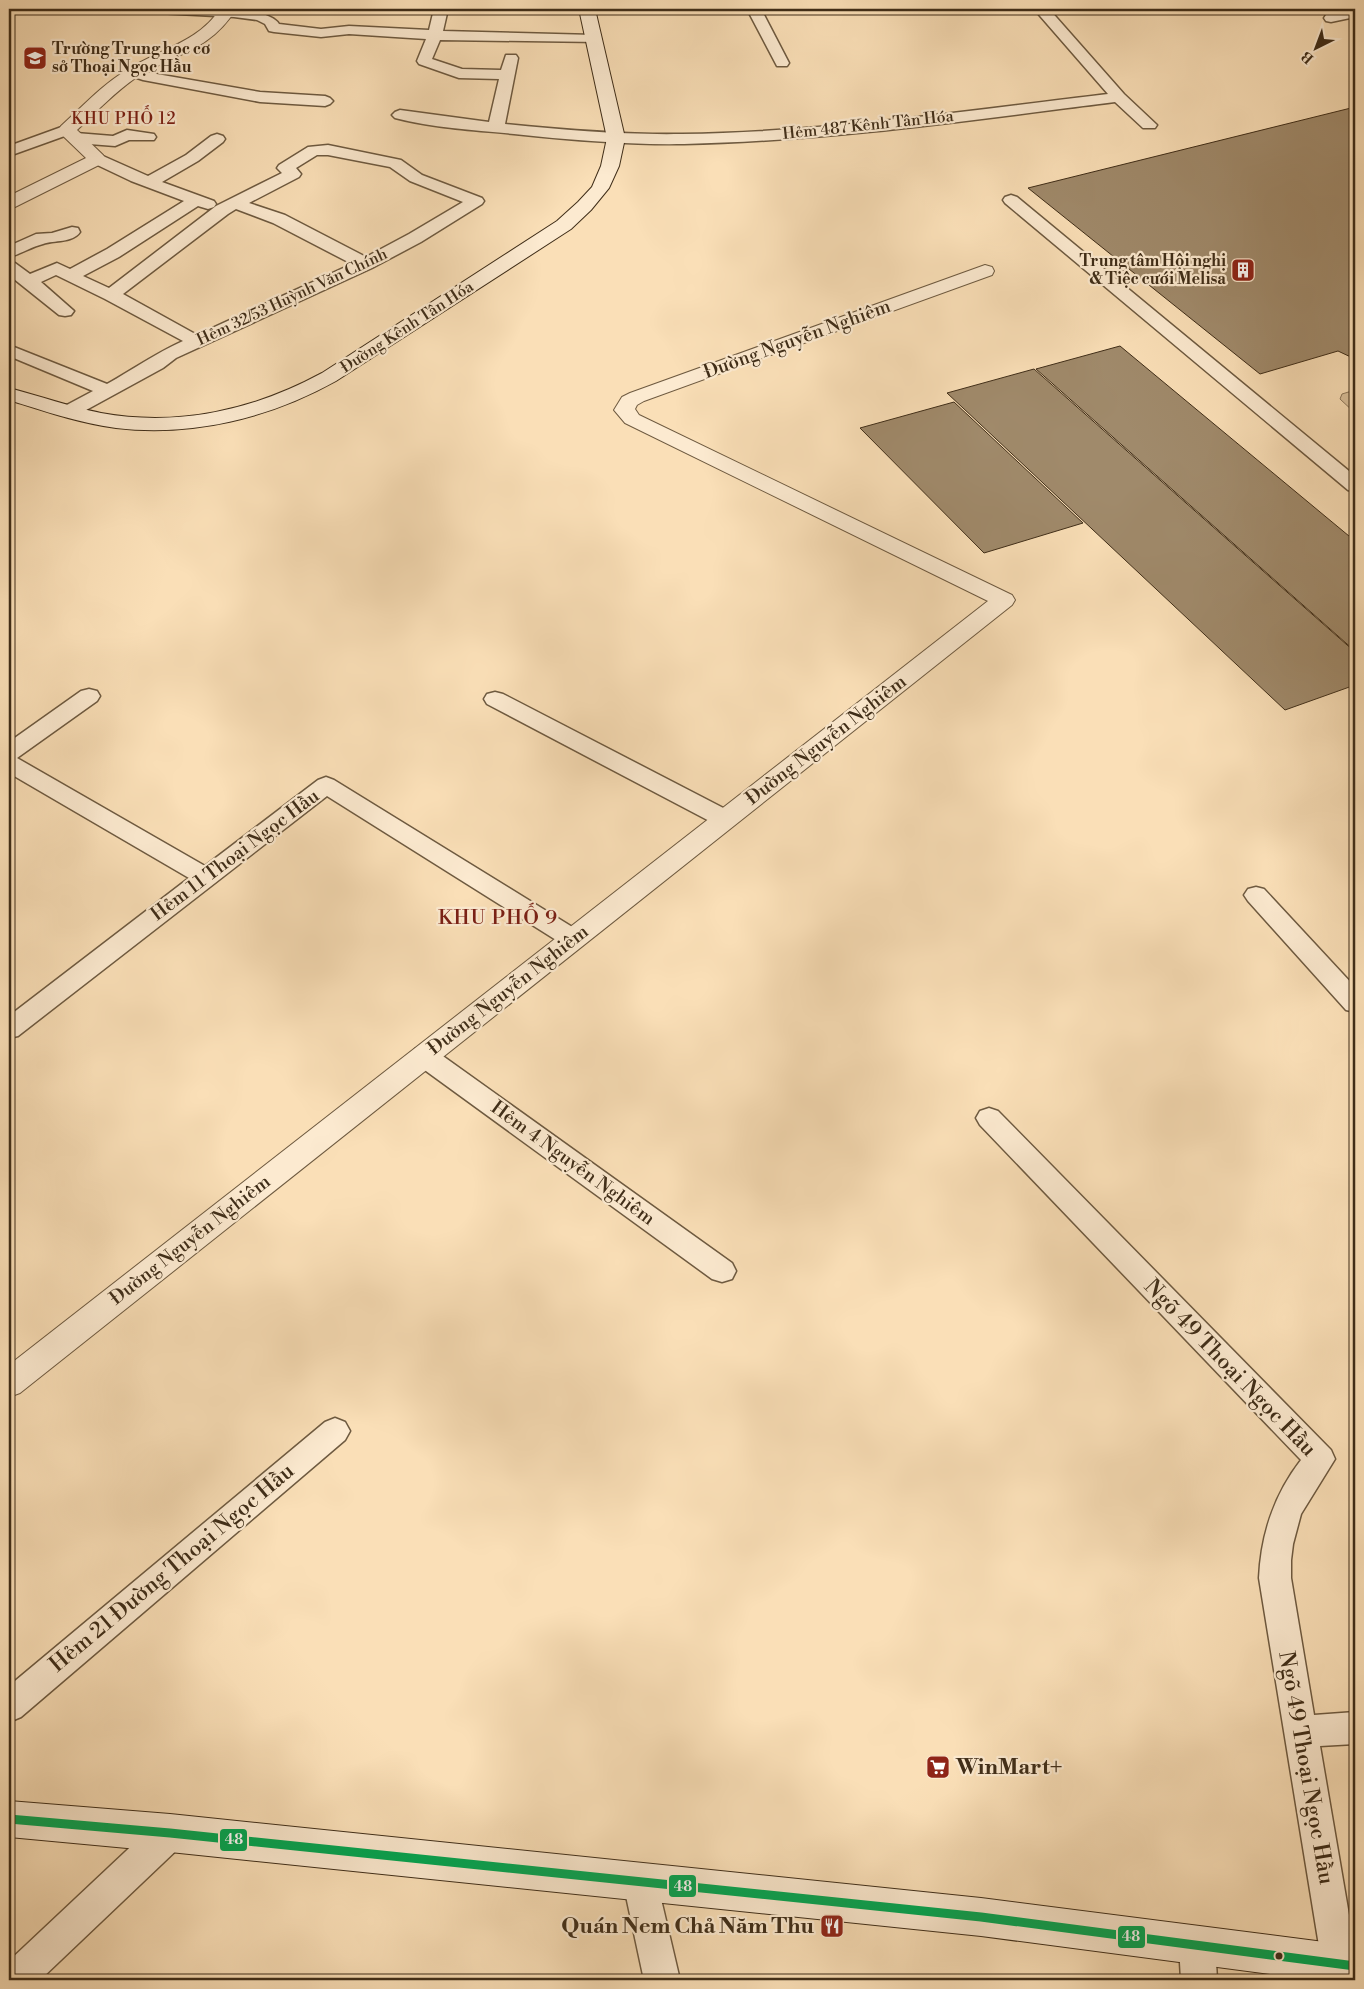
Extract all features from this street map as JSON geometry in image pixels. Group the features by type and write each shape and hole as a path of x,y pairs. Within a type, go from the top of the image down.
{"street":[{"name":"Đường Kênh Tân Hóa","path":"9,394 70,411 128,423 202,421 270,405 328,378 564,225 590,202 600,190 614,158 616,138 587,9"},
{"path":"9,203 97,159 72,134 119,82 133,72 208,34 228,10"},
{"name":"Đường Nguyễn Nghiêm","path":"9,1382 1004,600 632,419 626,413 625,407 637,396 985,271"},
{"path":"9,1819 170,1833 981,1917 1198,1963 1348,1965"}],"lane":[{"path":"158,9 228,10 261,16 270,21 274,28 321,33 349,30 594,39"},
{"path":"441,9 435,34 424,61 459,73 507,76"},
{"path":"754,9 782,63"},
{"path":"1041,9 1119,97 1150,126"},
{"path":"1331,18 1355,13"},
{"path":"496,128 511,58"},
{"path":"133,72 148,77 260,97 325,101"},
{"name":"Hẻm 487 Kênh Tân Hóa","path":"400,116 562,136 683,139 830,131 1119,97"},
{"path":"9,151 72,134 115,141 127,135 148,136"},
{"path":"150,182 192,158 217,139"},
{"name":"Hẻm 32/53 Huỳnh Văn Chính","path":"70,411 157,364 170,354 366,264 415,238 476,200 416,178 395,163 328,150 314,150 285,168 293,174 228,206"},
{"path":"97,159 196,200 279,219 366,264"},
{"path":"70,276 112,253 196,200"},
{"path":"1011,200 1355,486"},
{"path":"111,295 228,206"},
{"path":"9,252 42,238 54,238 72,232"},
{"path":"9,267 65,311"},
{"path":"29,281 57,268 197,342"},
{"path":"9,350 108,391"},
{"path":"9,753 89,696"},
{"path":"495,699 725,819"},
{"path":"9,763 206,877"},
{"name":"Hẻm 11 Thoại Ngọc Hầu","path":"9,1029 326,785 573,939"},
{"path":"1256,895 1355,1003"},
{"name":"Hẻm 4 Nguyễn Nghiêm","path":"424,1056 722,1271"},
{"name":"Ngõ 49 Thoại Ngọc Hầu","path":"989,1118 1320,1459 1293,1496 1278,1535 1274,1578 1300,1732 1348,1965"},
{"name":"Hẻm 21 Đường Thoại Ngọc Hầu","path":"9,1706 335,1431"},
{"path":"1300,1732 1355,1728"},
{"path":"14,1980 170,1833"},
{"path":"640,1882 662,1980"}],"shaded area":[{"path":"1355,390 1355,413 1340,399 1342,394"}],"building":[{"name":"Trung tâm Hội nghị & Tiệc cưới Melisa","path":"1355,107 1355,359 1338,351 1260,374 1028,188"},
{"path":"1120,346 1355,541 1355,651 1036,369"},
{"path":"1034,369 1355,652 1355,685 1285,710 947,393"},
{"path":"954,402 1083,523 984,553 860,428"}],"transit line":[{"name":"48","path":"9,1819 170,1833 981,1917 1355,1966"}],"place":[{"name":"Trường Trung học cơ sở Thoại Ngọc Hầu","path":"35,58"},
{"name":"Trung tâm Hội nghị & Tiệc cưới Melisa","path":"1243,270"},
{"name":"WinMart+","path":"938,1767"},
{"name":"Quán Nem Chả Năm Thu","path":"832,1926"}],"district":[{"name":"KHU PHỐ 12","path":"124,119"},
{"name":"KHU PHỐ 9","path":"498,918"}]}
